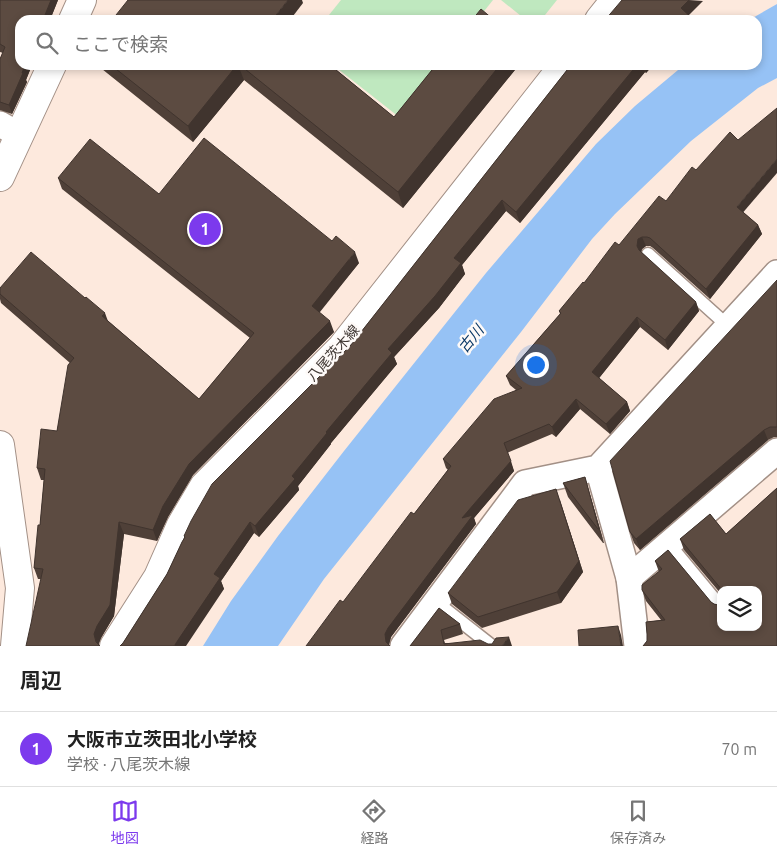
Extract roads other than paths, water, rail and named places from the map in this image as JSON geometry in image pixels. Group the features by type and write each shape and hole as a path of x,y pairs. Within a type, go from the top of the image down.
{"main road":[{"path":"75,15 82,0"},
{"path":"603,15 615,0"},
{"path":"0,177 10,130 49,70"},
{"name":"八尾茨木線","path":"114,646 158,577 181,525 204,486 342,347 560,70"},
{"path":"0,445 20,588 15,646"}],"street":[{"path":"403,646 525,483 598,468 777,273"},
{"path":"629,578 777,451"},
{"path":"598,468 629,578 637,646"}],"lane":[{"path":"648,254 728,326"},
{"path":"668,544 717,602"},
{"path":"436,602 492,646"}],"water":[{"name":"古川","path":"777,4 777,78 758,88 691,141 615,214 592,239 521,332 324,579 278,646 203,646 231,601 278,536 344,451 486,273 596,144 635,106 678,70 762,70 762,15 758,15"}],"place":[{"name":"大阪市立茨田北小学校","path":"205,229"}]}
